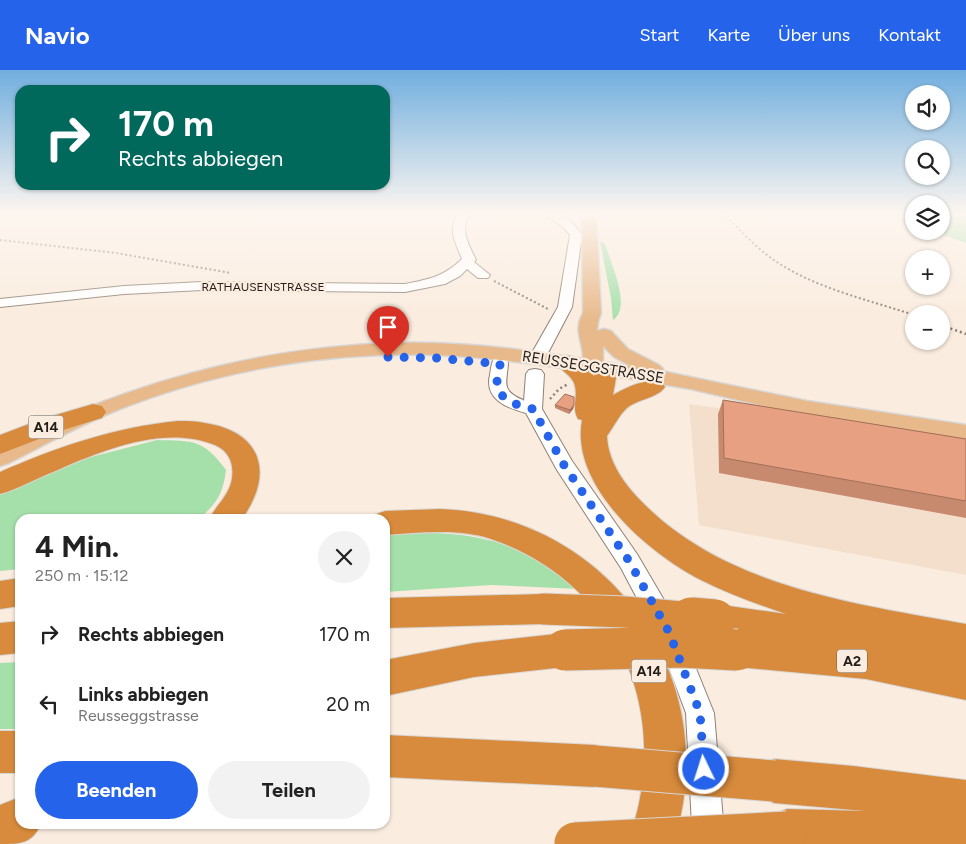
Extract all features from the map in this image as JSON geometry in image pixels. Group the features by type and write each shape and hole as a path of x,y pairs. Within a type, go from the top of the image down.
{"highway":[{"path":"578,366 596,450 608,480 632,512 665,541 707,567 742,583 818,608 860,619 966,640"},
{"path":"594,436 616,404 634,393 653,387"},
{"name":"A14","path":"0,445 51,425 93,412"},
{"path":"0,484 52,461 119,438 168,429 202,431 215,433 234,444 241,451 245,461 247,481 242,493 227,514"},
{"name":"A14","path":"390,523 449,521 473,523 515,535 570,563 589,579 617,610 642,654 656,689 664,726 665,784 658,821 650,844"},
{"path":"0,586 15,584"},
{"path":"0,595 15,593"},
{"path":"390,613 543,609 625,612 715,620 966,660"},
{"path":"0,638 15,637"},
{"name":"A2","path":"390,677 442,665 520,653 682,647 866,662 966,682"},
{"path":"0,752 15,752"},
{"path":"390,756 594,766 852,788 966,802"},
{"path":"569,843 787,832 966,837"}],"main road":[{"path":"590,250 592,313 588,322 596,334 627,357 682,381"},
{"path":"596,334 578,366 568,356 596,334"},
{"name":"REUSSEGGSTRASSE","path":"0,457 37,437 93,412 153,390 203,375 309,354 359,350 419,349 490,353 682,381 753,398 853,417 966,433"},
{"name":"REUSSEGGSTRASSE","path":"0,466 104,416 183,388 234,375 291,364 355,358 423,357 500,364 578,366 653,387 706,395 753,398"}],"street":[{"path":"466,250 469,260 467,263 482,275"},
{"path":"574,250 565,308 578,366"},
{"name":"RATHAUSENSTRASSE","path":"0,303 124,290 202,286 405,288 440,281 467,263"},
{"path":"500,364 497,385 501,394 516,405 533,409"},
{"path":"535,374 533,409 564,465 629,561 669,632 700,713 709,844"},
{"path":"0,764 15,761"}],"path":[{"path":"100,250 238,274"},
{"path":"762,250 784,266 813,279 905,312"},
{"path":"482,275 549,309"},
{"path":"950,328 966,334"}],"shaded area":[{"path":"689,404 966,444 966,575 699,525"}],"green space":[{"path":"602,250 607,250 620,296 621,306 613,320 611,298"},
{"path":"157,440 180,441 204,447 211,452 226,470 221,492 204,514 15,514 15,570 0,571 0,495 87,458"},
{"path":"415,532 442,533 500,543 536,560 579,589 491,585 390,592 390,535"},
{"path":"15,662 15,729 0,729 0,663"}],"building":[{"path":"565,394 574,397 574,405 570,410 555,405"},
{"path":"723,400 966,439 966,501 724,458"}],"route":[{"path":"388,357 423,357 500,364 497,385 501,394 516,405 533,409 564,465 629,561 669,632 700,713 704,769"}]}
